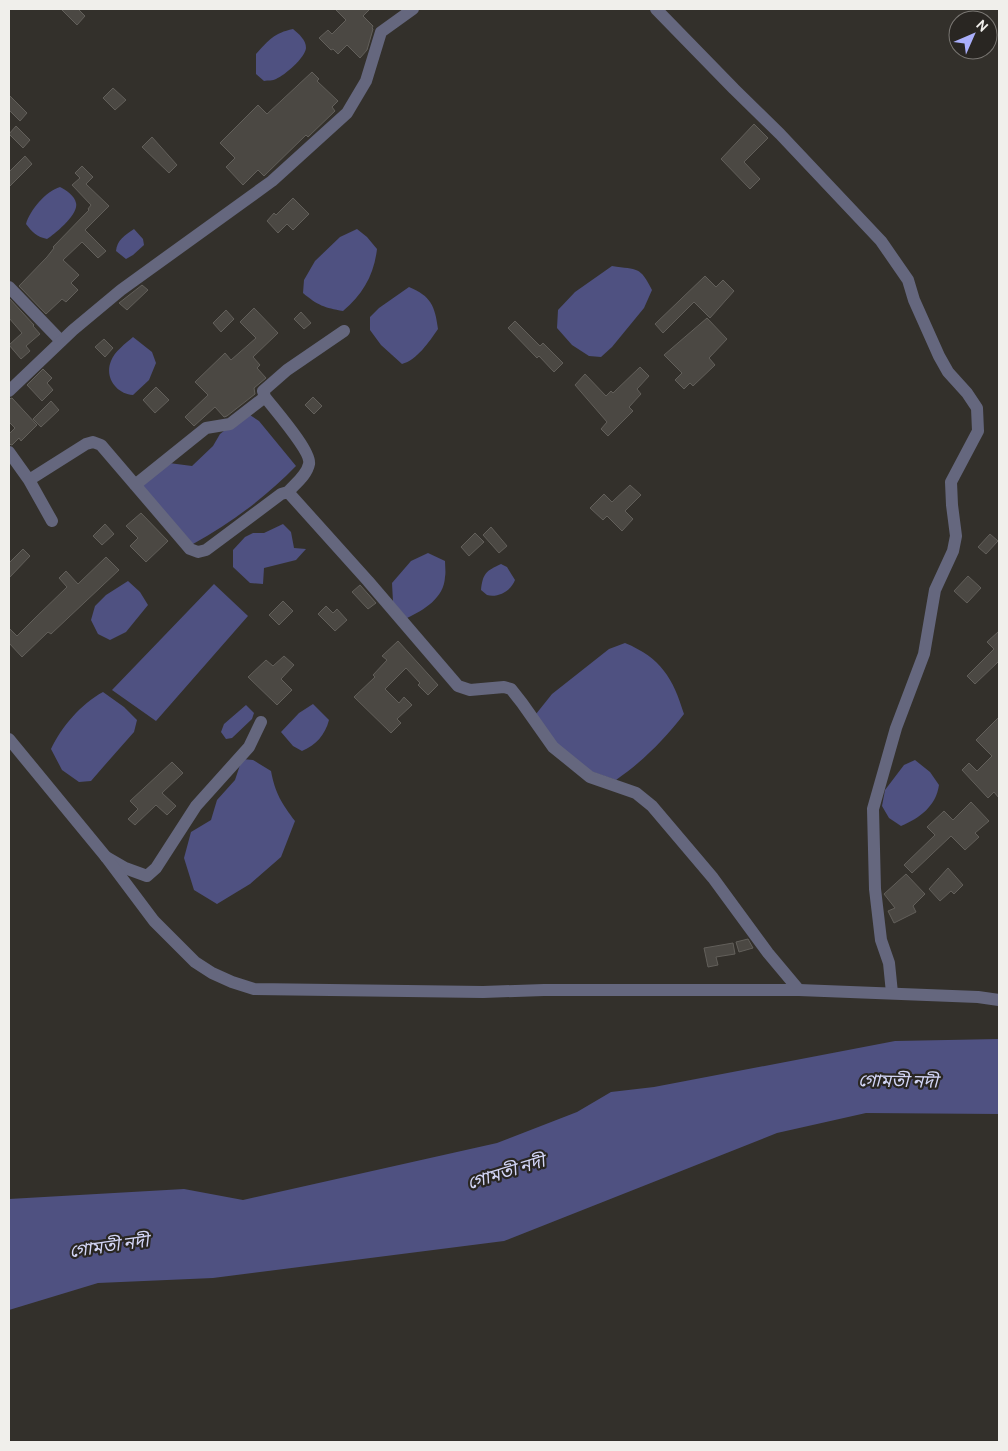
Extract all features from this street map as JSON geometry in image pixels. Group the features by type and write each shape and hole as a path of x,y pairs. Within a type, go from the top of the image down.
{"street":[{"path":"9,391 62,340 121,290 272,181 347,113 366,81 381,32 412,9"},
{"path":"656,9 780,134 881,241 908,280 914,300 948,372 967,393 977,408 978,431 951,482 956,536 952,551 935,590 924,654 896,728 873,809 875,889 881,940 889,963 892,993"},
{"path":"9,287 62,340"},
{"path":"30,480 86,444 93,442 101,445 190,549 198,552 206,550 282,494 288,492 306,473 310,463 307,451 265,397 263,391 281,375 344,331"},
{"path":"135,485 206,428 230,424 265,397"},
{"path":"9,452 30,480 52,522"},
{"path":"288,492 368,581 458,686 470,690 504,687 511,690 553,747 590,777 636,793 652,806 713,878 768,952 800,990"},
{"path":"106,857 125,868 147,876 156,868 196,806 249,747 261,722"},
{"path":"9,740 106,857 154,921 195,962 212,973 254,989 473,992 544,990 800,990 978,997 999,1000"}],"water":[{"path":"293,29 305,42 305,52 294,66 284,74 275,80 264,81 256,74 256,54 272,38"},
{"path":"60,187 74,198 76,208 74,213 47,239 40,237 26,224 28,219 39,202 49,192"},
{"path":"134,229 143,239 144,245 126,259 116,251 117,247 122,238"},
{"path":"357,229 377,249 370,276 362,291 343,311 317,303 303,293 304,280 315,261 340,237"},
{"path":"612,266 637,270 652,290 644,308 612,347 601,357 589,356 572,345 557,328 558,310 575,292"},
{"path":"409,287 422,294 431,303 438,329 418,355 402,364 381,345 370,330 370,317 379,308"},
{"path":"133,337 152,352 156,363 149,380 133,395 122,392 113,384 109,367 115,354"},
{"path":"247,413 259,421 296,466 248,509 193,544 141,487 169,463 192,466 213,446 220,434"},
{"path":"283,524 291,532 294,548 306,549 296,560 264,568 263,584 250,583 233,567 233,550 245,537 253,533 264,533"},
{"path":"428,553 445,561 444,584 432,602 407,618 393,602 392,583 411,561"},
{"path":"501,564 507,567 515,580 504,593 487,595 481,590 484,576"},
{"path":"128,581 140,592 148,605 126,632 110,640 98,634 91,620 95,606 106,595"},
{"path":"214,584 248,616 156,721 112,690"},
{"path":"625,643 648,655 664,671 675,690 684,714 653,750 616,780 581,768 554,741 536,714 552,694 609,649"},
{"path":"103,692 124,707 137,720 134,732 91,781 79,782 62,770 51,749 73,716"},
{"path":"313,704 329,720 319,739 312,746 302,751 293,746 281,732 299,713"},
{"path":"246,705 254,713 252,719 232,738 226,739 221,732 224,724"},
{"path":"242,759 253,760 271,771 280,798 295,821 281,857 250,884 217,904 194,890 184,858 191,832 211,820 217,800 235,780"},
{"path":"915,760 930,772 939,785 931,805 921,815 901,826 889,818 882,806 885,790 904,765"},
{"name":"গোমতী নদী","path":"999,1039 999,1114 866,1113 777,1133 504,1241 213,1278 98,1283 9,1310 9,1199 184,1189 243,1200 497,1143 577,1112 611,1092 654,1087 895,1041"}],"building":[{"path":"61,9 78,9 85,16 77,25"},
{"path":"335,9 370,9 363,16 373,26 373,29 367,50 360,58 347,45 338,54 319,38 328,30 332,34 346,20"},
{"path":"312,72 319,79 317,81 338,101 332,107 335,111 308,137 306,135 264,176 258,170 243,185 226,167 235,158 220,143 258,105 267,114"},
{"path":"113,88 126,100 115,110 103,98"},
{"path":"9,95 27,113 20,121 9,110"},
{"path":"754,124 768,138 744,162 760,179 750,189 721,159"},
{"path":"16,126 30,140 23,148 9,134"},
{"path":"152,137 177,165 169,173 142,147"},
{"path":"25,156 32,164 9,187 9,172"},
{"path":"82,166 93,177 86,184 109,206 85,230 106,251 98,258 82,242 63,260 79,275 71,283 78,290 66,302 62,299 46,314 19,286 89,210 91,205 72,185 80,178 75,173"},
{"path":"293,198 309,214 293,230 287,224 278,233 267,221"},
{"path":"705,276 716,287 723,280 734,291 710,318 694,302 663,333 655,324"},
{"path":"142,285 148,290 127,310 119,303"},
{"path":"9,298 40,334 26,346 30,351 21,359 9,345 22,333 9,318"},
{"path":"254,308 278,333 253,357 260,365 257,368 266,378 254,388 255,394 227,416 224,417 215,407 194,426 185,417 208,395 195,382 225,353 231,360 256,338 240,322"},
{"path":"226,310 234,319 221,332 213,323"},
{"path":"301,312 311,323 304,329 294,319"},
{"path":"707,318 727,339 709,358 715,365 693,386 690,383 684,389 675,380 682,373 664,355"},
{"path":"515,321 540,346 543,343 563,363 554,372 539,356 537,358 508,328"},
{"path":"104,339 113,348 105,357 95,347"},
{"path":"640,367 649,376 637,389 641,394 629,407 633,411 608,436 601,429 607,422 575,385 585,374 606,396 611,391 613,393"},
{"path":"43,369 52,378 47,383 53,390 42,401 27,385"},
{"path":"156,387 169,400 155,413 143,400"},
{"path":"313,397 322,406 314,414 305,405"},
{"path":"12,398 37,425 21,441 19,438 12,445 9,444 9,434 15,428 9,422 9,399"},
{"path":"51,401 59,410 41,427 33,419"},
{"path":"630,485 641,495 625,511 633,519 622,531 607,516 603,520 590,508 604,494 612,502"},
{"path":"141,513 168,541 146,562 130,546 138,538 126,526"},
{"path":"105,524 114,534 102,545 93,536"},
{"path":"491,527 507,546 499,553 483,535"},
{"path":"475,533 484,542 469,556 461,547"},
{"path":"990,534 998,541 986,554 978,547"},
{"path":"23,549 30,556 9,578 9,563"},
{"path":"106,557 119,570 51,634 48,632 22,657 9,643 9,628 17,636 67,587 59,578 66,571 78,584"},
{"path":"968,576 981,588 967,603 954,591"},
{"path":"360,585 376,603 368,609 352,592"},
{"path":"283,601 293,611 279,625 269,615"},
{"path":"326,606 333,613 337,609 347,620 335,631 318,614"},
{"path":"999,631 999,661 975,684 967,676 994,649 987,642"},
{"path":"398,641 438,685 428,695 406,668 385,689 399,703 404,697 412,705 397,719 401,723 391,733 354,697 375,677 373,675 387,660 382,656"},
{"path":"284,656 294,665 281,679 292,690 277,705 248,677 266,660 273,666"},
{"path":"999,717 999,798 994,792 988,798 962,770 969,763 977,771 992,756 976,740"},
{"path":"172,762 183,773 162,793 176,806 167,815 156,805 135,825 128,819 138,809 130,801"},
{"path":"971,802 989,821 975,833 979,837 965,850 951,836 912,873 904,865 935,835 927,827 944,811 953,820"},
{"path":"948,868 963,885 954,894 951,891 940,901 929,889"},
{"path":"906,874 925,894 913,906 916,912 894,923 888,911 895,908 884,894"},
{"path":"748,939 753,948 739,952 736,942"},
{"path":"733,943 735,954 716,957 718,965 708,967 704,948"}]}
